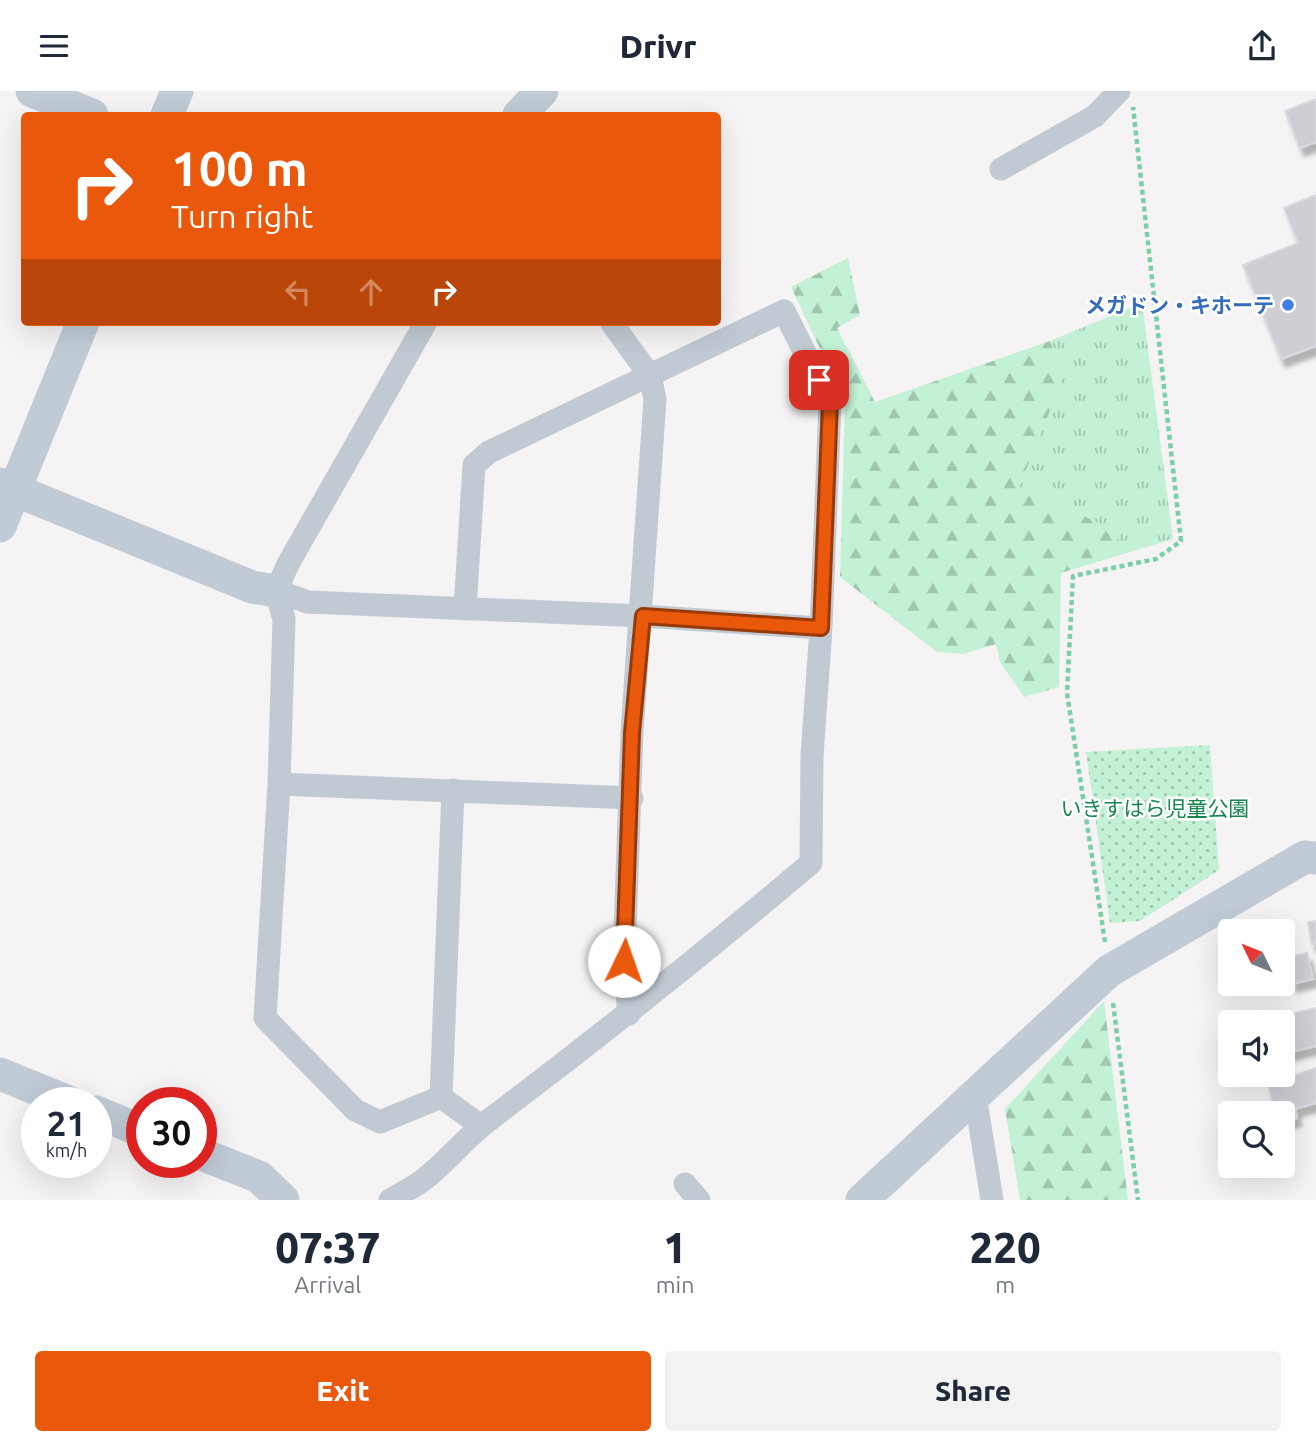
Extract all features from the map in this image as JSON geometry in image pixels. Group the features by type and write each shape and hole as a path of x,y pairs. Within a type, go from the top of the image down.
{"street":[{"path":"32,91 84,112"},
{"path":"168,112 177,91"},
{"path":"522,112 542,91"},
{"path":"1001,169 1126,98"},
{"path":"390,1200 423,1180 481,1126 629,1014 692,959 739,924 811,863 812,756 821,628 830,403 784,311 489,452 474,465 465,610"},
{"path":"0,526 7,487 81,326"},
{"path":"424,326 288,564 276,591 284,619 279,784 265,1019 355,1110 380,1122 441,1097"},
{"path":"614,326 650,376 655,399 643,616 632,733 632,798 624,961 629,1014"},
{"path":"7,487 252,587 276,591 308,602 643,616 821,628"},
{"path":"279,784 632,798"},
{"path":"441,1097 453,790"},
{"path":"862,1200 1109,971 1305,857 1316,858"},
{"path":"0,1074 32,1087"},
{"path":"975,1095 992,1200"},
{"path":"441,1097 481,1126"},
{"path":"217,1160 259,1177 283,1200"}],"path":[{"path":"1126,98 1181,541 1156,559 1073,576 1067,693 1109,971 1138,1200"}],"green space":[{"path":"848,258 860,315 837,328 875,402 1050,341 1064,376 1019,487 1121,533 1107,559 1061,573 1059,687 1024,697 1000,662 996,644 964,654 937,652 840,577 845,402 791,287"},
{"path":"1142,303 1173,539 1107,559 1120,533 1019,487 1064,376 1050,341"},
{"name":"いきすはら児童公園","path":"1210,745 1219,870 1140,921 1110,923 1086,752"},
{"path":"1104,1001 1128,1200 1020,1200 1005,1109"}],"building":[{"path":"1316,99 1316,142 1300,148 1285,111"},
{"name":"メガドン・キホーテ","path":"1316,195 1316,346 1281,359 1243,265 1298,243 1284,208"},
{"path":"1316,921 1316,943 1312,944 1308,922"},
{"path":"1307,953 1313,979 1295,983 1295,956"},
{"path":"1316,1008 1316,1046 1295,1051 1295,1013"},
{"path":"1316,1068 1316,1103 1295,1109 1295,1101 1273,1101 1269,1087 1295,1087 1295,1075"}],"place":[{"name":"メガドン・キホーテ","path":"1288,305"}],"route":[{"path":"624,961 632,798 632,733 643,616 821,628 830,403 819,380"}]}
